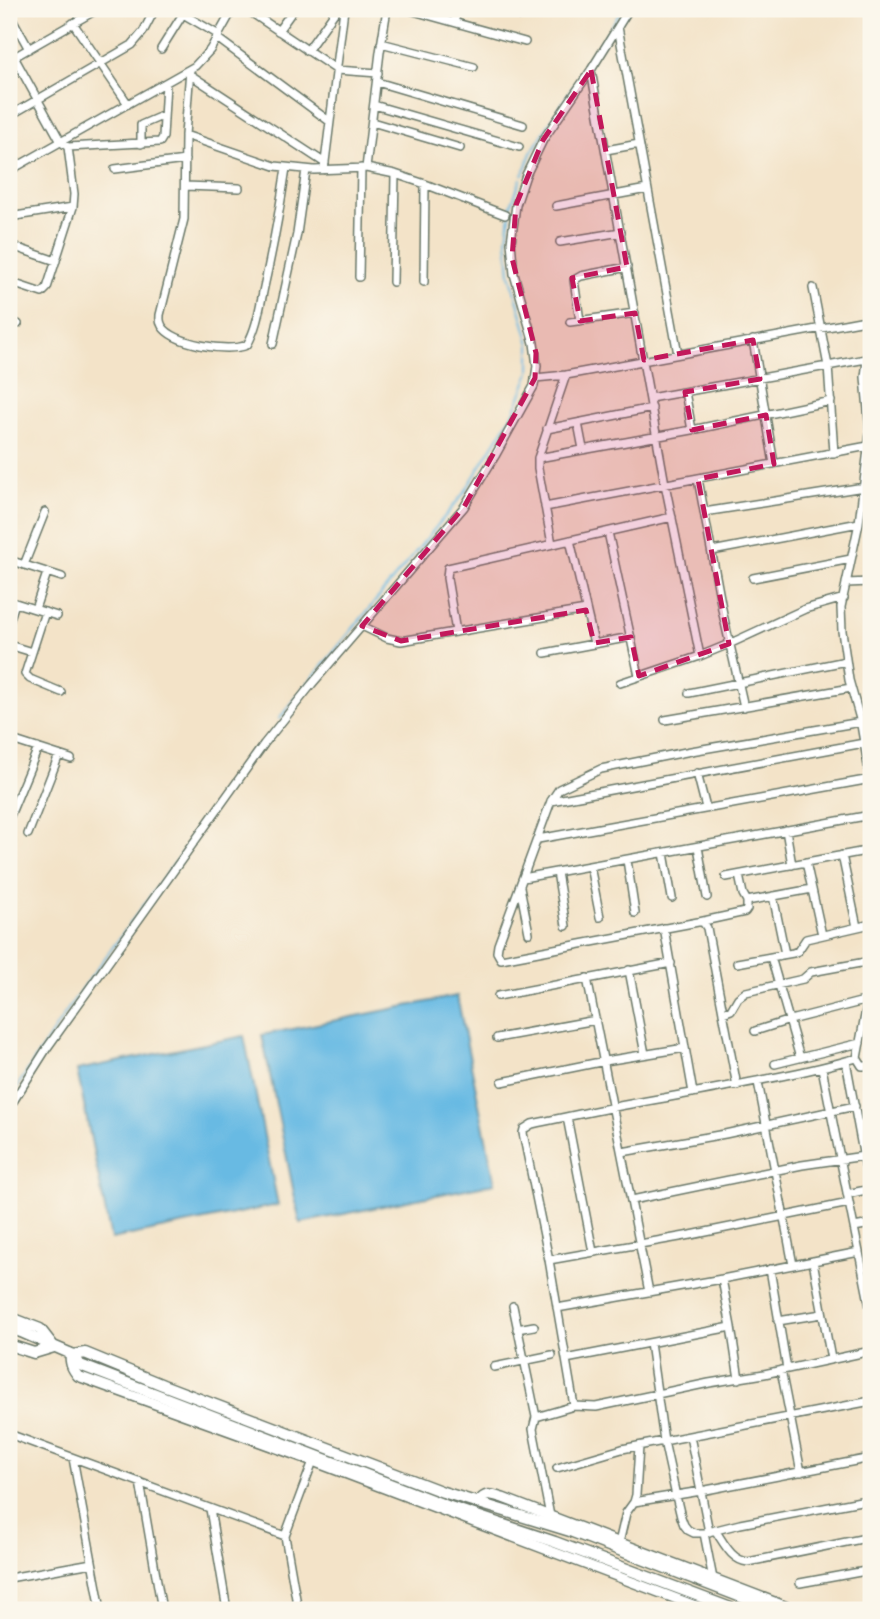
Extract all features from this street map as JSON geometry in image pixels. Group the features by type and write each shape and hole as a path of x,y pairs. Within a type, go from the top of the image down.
{"main road":[{"path":"9,1317 40,1329 54,1347"},
{"path":"9,1328 72,1354 85,1353 443,1492 570,1531 775,1610"},
{"path":"9,1345 34,1353 54,1347"},
{"path":"72,1354 80,1365 447,1506 555,1542 724,1608 737,1610"},
{"path":"495,1522 499,1508"}],"street":[{"path":"9,282 41,293 47,288 74,207 64,145 11,59 98,9"},
{"path":"9,116 136,41 155,9"},
{"path":"9,170 64,145 128,104 190,72 202,61 233,9"},
{"path":"246,9 337,70 377,77 523,125"},
{"path":"278,31 294,9"},
{"path":"307,51 337,9"},
{"path":"325,167 344,9"},
{"path":"359,277 363,168 387,9"},
{"path":"406,9 525,42"},
{"path":"454,22 458,9"},
{"path":"495,9 522,16"},
{"path":"9,1108 54,1037 257,754 312,684 464,507 514,422 536,378 536,353 512,258 511,242 516,205 526,175 543,140 629,9"},
{"path":"161,50 184,11 329,121"},
{"path":"9,13 29,49"},
{"path":"73,23 128,104"},
{"path":"618,27 678,354"},
{"path":"382,43 474,67"},
{"path":"591,70 665,484 700,656"},
{"path":"190,72 185,135 183,226 160,315 161,324 169,332 194,344 218,348 247,345 252,337 272,254 286,168"},
{"path":"190,72 325,167"},
{"path":"64,145 141,144 162,140 166,83"},
{"path":"374,105 519,147"},
{"path":"141,144 141,125 164,115"},
{"path":"372,122 460,148"},
{"path":"185,135 286,168 363,168 395,174 505,215"},
{"path":"606,150 639,144"},
{"path":"115,169 185,160"},
{"path":"273,344 297,234 306,170"},
{"path":"393,282 395,174"},
{"path":"424,282 425,184"},
{"path":"185,186 239,188"},
{"path":"556,206 647,190"},
{"path":"9,217 74,207"},
{"path":"560,242 621,232"},
{"path":"9,245 56,261"},
{"path":"580,321 574,280 581,276 627,267"},
{"path":"813,288 828,366 834,453"},
{"path":"570,323 635,313"},
{"path":"536,378 566,376 871,319"},
{"path":"9,321 18,324"},
{"path":"538,839 871,780 867,744 846,660 841,607 867,487 871,327"},
{"path":"752,340 774,464"},
{"path":"650,398 869,359"},
{"path":"552,544 538,458 566,376"},
{"path":"685,392 692,429"},
{"path":"538,458 831,401"},
{"path":"547,429 652,408"},
{"path":"578,423 583,449"},
{"path":"545,507 868,446"},
{"path":"698,479 729,644 744,707"},
{"path":"705,512 867,487"},
{"path":"24,565 45,512"},
{"path":"456,632 447,578 448,568 672,517"},
{"path":"712,551 859,523"},
{"path":"608,532 639,676"},
{"path":"570,540 594,643"},
{"path":"753,578 851,559"},
{"path":"9,560 62,577"},
{"path":"36,610 47,573"},
{"path":"846,583 871,582"},
{"path":"620,682 700,656 805,609 844,598"},
{"path":"9,622 12,602 57,616"},
{"path":"362,626 395,641 586,610"},
{"path":"45,612 26,671 27,677 61,692"},
{"path":"545,653 631,637"},
{"path":"9,645 32,652"},
{"path":"689,693 846,660"},
{"path":"665,720 851,688"},
{"path":"739,875 747,901 745,912 501,958 497,952 551,801 559,789 601,769 871,717"},
{"path":"9,739 71,759"},
{"path":"551,801 867,744"},
{"path":"9,818 38,748"},
{"path":"28,834 59,755"},
{"path":"697,774 706,808"},
{"path":"521,882 557,872 871,815"},
{"path":"786,830 792,865"},
{"path":"698,846 707,897"},
{"path":"726,877 871,850"},
{"path":"664,853 671,898"},
{"path":"842,855 857,927"},
{"path":"627,859 635,913"},
{"path":"806,862 822,935"},
{"path":"590,866 600,917"},
{"path":"557,872 566,926"},
{"path":"521,882 529,933"},
{"path":"747,901 812,889"},
{"path":"773,896 785,954"},
{"path":"698,922 704,922 707,928 737,1086"},
{"path":"737,962 798,951 806,939 871,924"},
{"path":"664,928 693,1093"},
{"path":"772,957 800,1058"},
{"path":"723,1013 731,1010 741,994 803,979 811,972 871,961"},
{"path":"498,996 671,963"},
{"path":"629,970 645,1054"},
{"path":"587,978 649,1292"},
{"path":"871,983 869,1009 857,1058 862,1066 871,1066"},
{"path":"755,1031 868,1000"},
{"path":"496,1038 596,1020"},
{"path":"862,1032 871,1031"},
{"path":"775,1064 860,1043"},
{"path":"502,1082 685,1048"},
{"path":"574,1406 549,1260 523,1133 527,1126 614,1107 758,1082 857,1058"},
{"path":"846,1061 868,1156 869,1185 868,1188 847,1194"},
{"path":"822,1068 871,1312"},
{"path":"758,1082 793,1265"},
{"path":"622,1153 855,1106"},
{"path":"567,1117 593,1252"},
{"path":"859,1126 871,1123"},
{"path":"632,1200 776,1170 868,1156"},
{"path":"549,1260 849,1203"},
{"path":"854,1227 871,1224"},
{"path":"557,1308 813,1261 860,1256 871,1259"},
{"path":"813,1261 831,1359"},
{"path":"770,1269 790,1417 801,1472"},
{"path":"722,1279 739,1379"},
{"path":"513,1306 536,1417 533,1429 550,1516"},
{"path":"778,1321 822,1314"},
{"path":"517,1329 534,1326"},
{"path":"566,1359 731,1327"},
{"path":"650,1343 664,1441 676,1496 684,1525 694,1533 871,1499"},
{"path":"536,1417 574,1406 596,1407 871,1351"},
{"path":"72,1354 69,1362 78,1376 313,1461 701,1609"},
{"path":"494,1367 552,1355"},
{"path":"557,1468 639,1446 871,1401"},
{"path":"9,1434 285,1536"},
{"path":"690,1436 710,1532 713,1579"},
{"path":"619,1543 626,1513 636,1495 639,1446"},
{"path":"73,1458 101,1610"},
{"path":"634,1502 871,1458"},
{"path":"298,1610 285,1536 313,1461"},
{"path":"140,1482 162,1610"},
{"path":"478,1502 483,1496 490,1494 795,1610"},
{"path":"210,1508 227,1610"},
{"path":"710,1532 734,1557 748,1562 871,1537"},
{"path":"9,1578 92,1563"},
{"path":"800,1583 871,1570"},
{"path":"724,1608 727,1592"},
{"path":"737,1610 741,1598"}],"highlighted area":[{"path":"591,70 627,267 572,278 580,321 635,313 644,360 753,340 760,379 685,392 692,430 766,415 774,464 698,479 729,644 639,676 631,637 594,643 586,610 401,641 362,626 464,507 535,378 536,353 512,258 516,205 543,140"}],"water":[{"path":"457,996 495,1183 300,1223 262,1035"},
{"path":"244,1036 278,1205 111,1239 77,1070"}],"waterway":[{"path":"523,174 531,153 622,9"},
{"path":"279,719 464,493 515,410 530,372 530,344 510,274 507,240 511,205 521,179"},
{"path":"9,1099 72,1003 200,828"}]}
